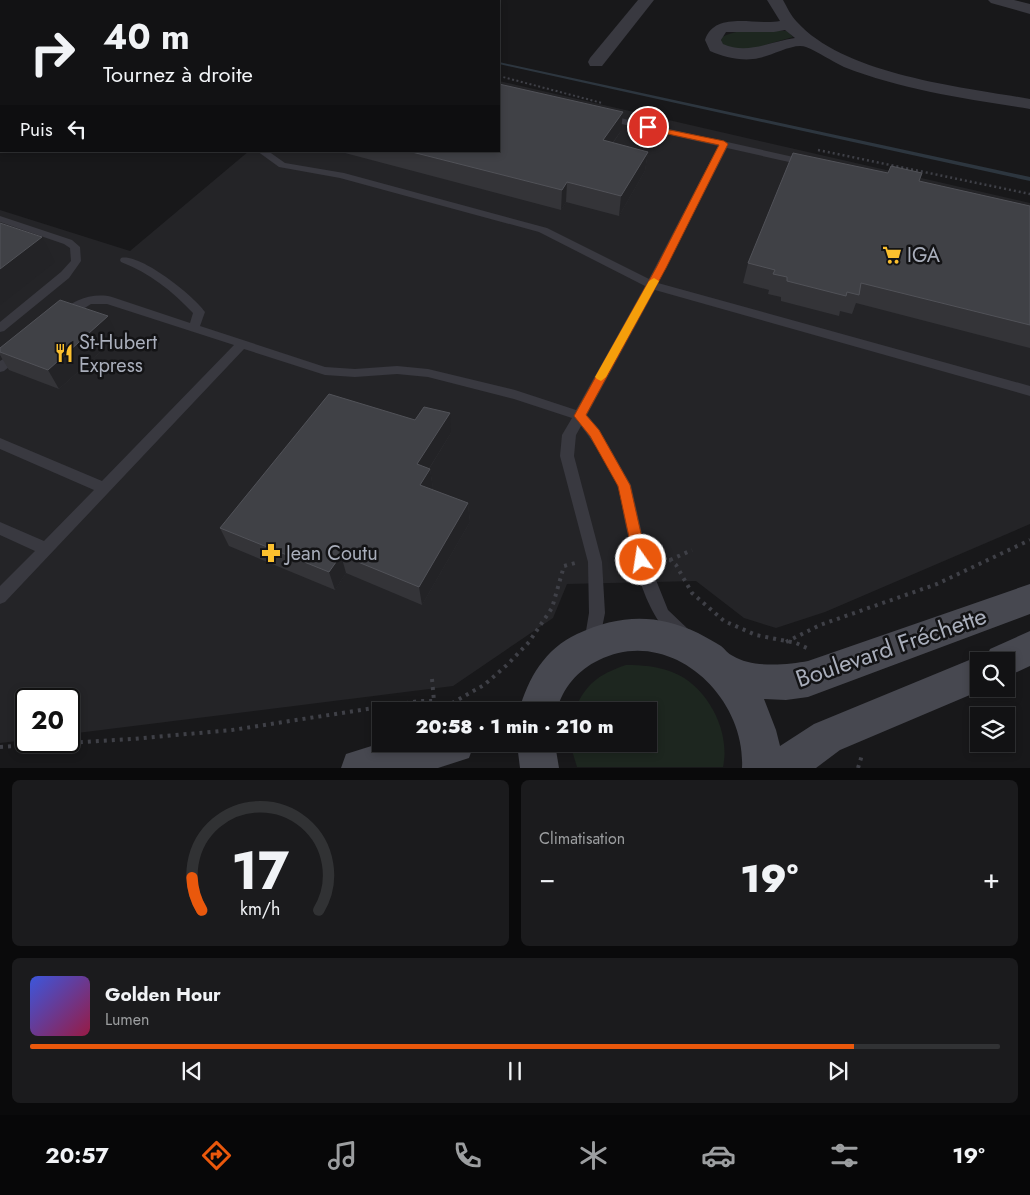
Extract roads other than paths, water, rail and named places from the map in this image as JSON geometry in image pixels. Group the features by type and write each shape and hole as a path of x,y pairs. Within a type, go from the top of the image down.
{"main road":[{"name":"Boulevard Fréchette","path":"539,702 556,672 569,658 592,643 610,637 634,633 654,635 677,641 741,678 758,682 782,683 808,679 1030,599"},
{"path":"1015,656 1030,648"},
{"path":"712,661 740,691 754,716 761,744 762,768"},
{"path":"782,768 827,737 970,677"},
{"path":"360,768 423,752"},
{"path":"537,752 540,768"}],"street":[{"path":"596,62 646,0"},
{"path":"775,0 778,9 790,24 809,41 841,59 878,74 1030,104"},
{"path":"996,0 1030,9"},
{"path":"790,24 774,27 734,26 721,28 712,40 716,47 727,52 756,54 780,45 809,41"}],"lane":[{"path":"601,117 814,164"},
{"path":"592,643 597,613 595,562 567,456 569,435 652,285 724,144"},
{"path":"262,152 282,165 340,175 543,230 652,285 1030,391"},
{"path":"0,219 68,242 75,247 76,261 65,275 0,328"},
{"path":"125,260 143,266 168,283 200,312 194,327"},
{"path":"57,322 78,304 93,299 108,300 325,371 346,373 397,370 428,373 515,395 580,416 594,433 624,485 641,560 662,614 712,661"},
{"path":"0,597 243,343"},
{"path":"0,368 28,345"},
{"path":"0,443 104,488"},
{"path":"0,528 46,549"}],"waterway":[{"path":"500,63 1030,179"}],"place":[{"name":"IGA","path":"892,255"},
{"name":"St-Hubert Express","path":"64,353"},
{"name":"Jean Coutu","path":"271,553"}]}
